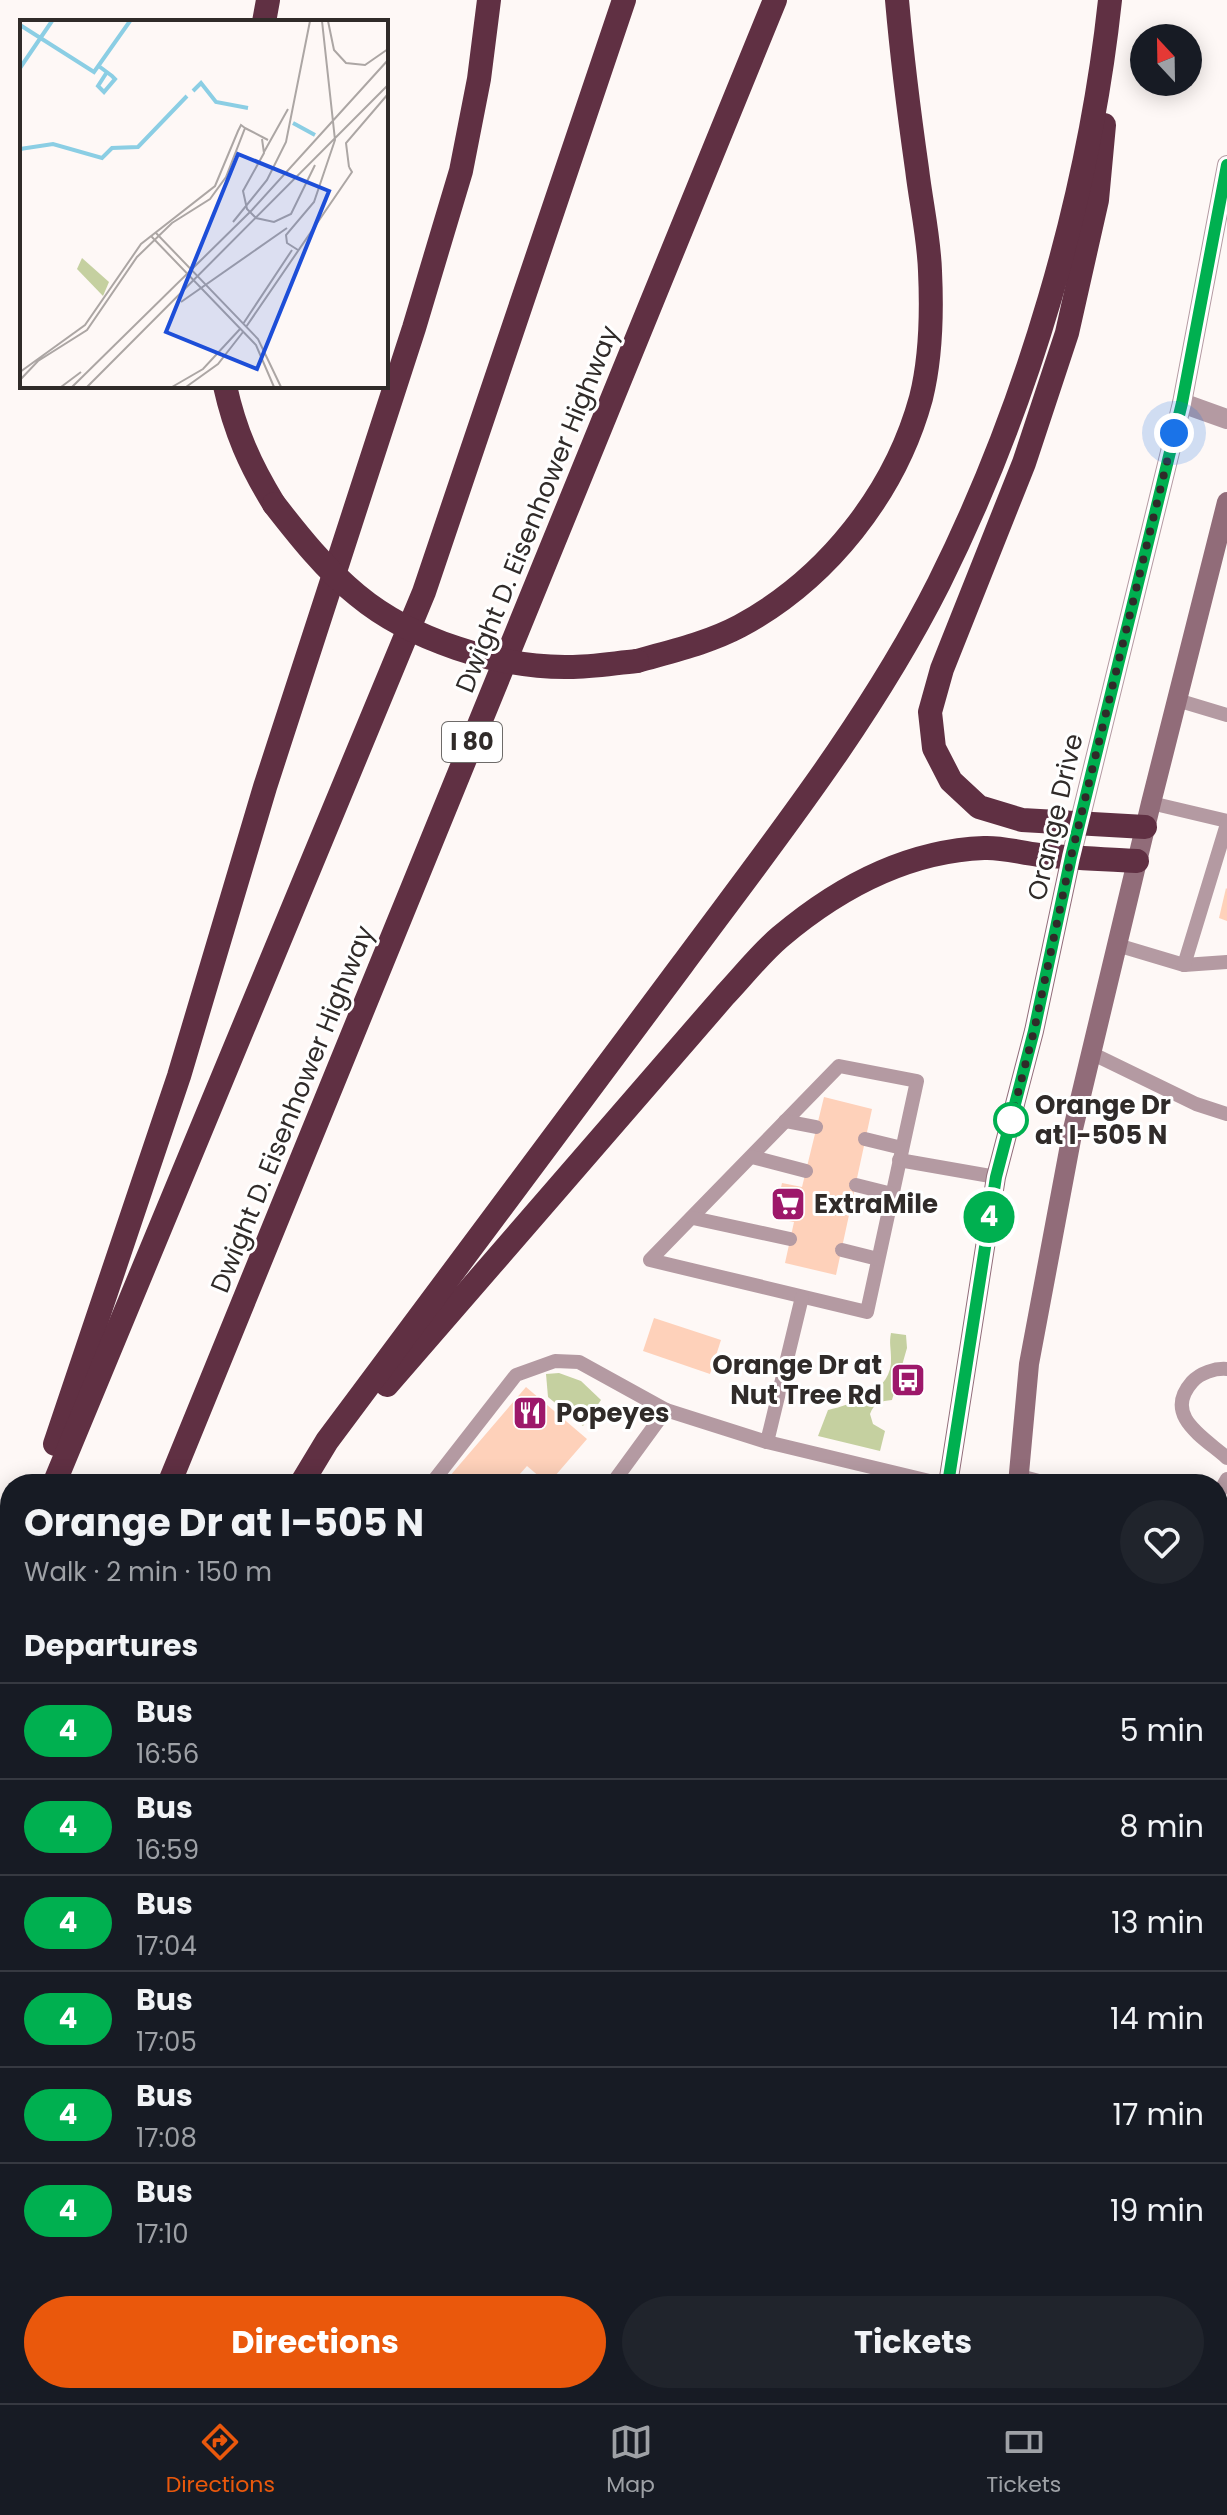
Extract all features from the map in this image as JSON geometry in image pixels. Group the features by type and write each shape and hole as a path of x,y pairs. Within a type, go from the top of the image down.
{"highway":[{"path":"264,20 268,0"},
{"path":"44,1474 179,1076 265,787 414,328 461,171 479,79 489,0"},
{"path":"58,1474 424,592 624,0"},
{"name":"Dwight D. Eisenhower Highway","path":"173,1474 775,0"},
{"path":"225,388 231,414 250,465 274,504 328,569 358,596 400,623 456,648 507,662 569,667 637,661 691,646 740,626 787,594 831,558 873,504 901,453 921,397 930,336 930,269 897,0"},
{"path":"307,1474 327,1441 799,807 875,694 938,585 997,457 1050,300 1084,156 1110,0"},
{"path":"1107,27 1108,87 1097,200 1074,307 1024,463 942,669 930,712 934,748 945,770 951,781 979,807 1022,820 1145,827"},
{"path":"327,1441 367,1408 725,995 778,939 821,905 854,885 913,860 939,853 987,847 1137,861"}],"main road":[{"path":"1020,1474 1029,1364 1073,1129 1227,502"},
{"name":"Orange Drive","path":"947,1474 996,1177 1034,1031 1071,857"}],"street":[{"name":"Orange Drive","path":"1071,857 1182,403 1227,165"},
{"path":"1182,403 1227,419"}],"lane":[{"path":"1177,700 1227,715"},
{"path":"1151,803 1227,822 1184,965"},
{"path":"1117,945 1184,965 1227,962"},
{"path":"1091,1053 1196,1104 1227,1114"},
{"path":"839,1066 917,1081 867,1312 650,1260 785,1121 839,1066"},
{"path":"785,1121 816,1127"},
{"path":"865,1139 901,1154 996,1177"},
{"path":"752,1157 806,1171"},
{"path":"856,1185 892,1194"},
{"path":"693,1218 790,1239"},
{"path":"842,1250 878,1259"},
{"path":"767,1442 802,1297"},
{"path":"439,1474 516,1375 555,1361 579,1362 666,1410 767,1442 903,1474"},
{"path":"1227,1369 1196,1377 1186,1388 1182,1405 1185,1420 1191,1429 1227,1458"},
{"path":"619,1474 666,1410"}],"green space":[{"path":"891,1333 906,1335 907,1348 892,1400 878,1403 870,1414 873,1424 885,1431 880,1451 818,1436 828,1410 859,1400 886,1379 890,1369"},
{"path":"559,1373 581,1381 601,1400 583,1426 548,1397 546,1374"}],"building":[{"path":"1227,889 1227,921 1219,918"},
{"path":"824,1097 872,1109 836,1275 785,1263 794,1222 774,1218 782,1183 802,1187"},
{"path":"654,1318 721,1340 710,1374 643,1351"},
{"name":"Popeyes","path":"526,1387 587,1439 557,1474 536,1474 527,1466 520,1474 452,1474"}],"bus line":[{"name":"4","path":"950,1474 996,1177 1034,1031 1071,857 1182,403 1227,165"}],"place":[{"name":"Orange Dr at I-505 N","path":"1011,1120"},
{"name":"ExtraMile","path":"788,1204"},
{"name":"Orange Dr at Nut Tree Rd","path":"908,1380"},
{"name":"Popeyes","path":"530,1413"}],"route":[{"path":"1011,1120 1174,433"}]}
